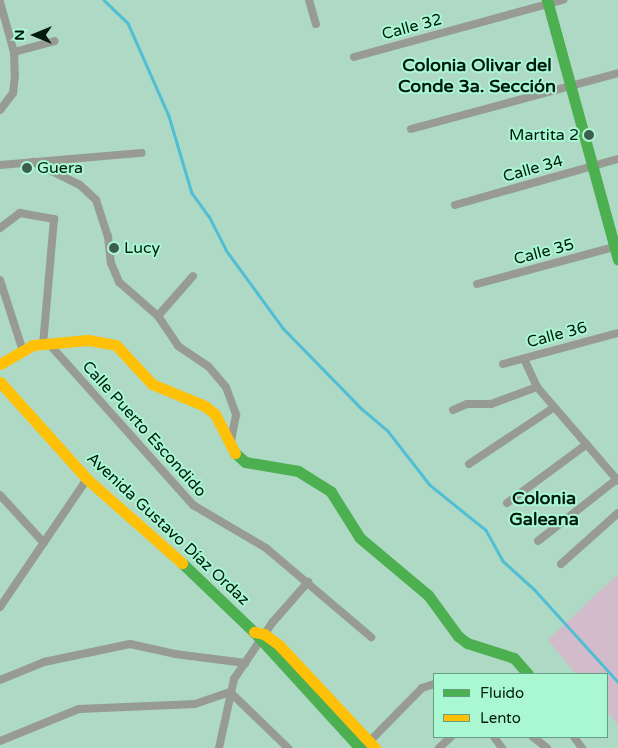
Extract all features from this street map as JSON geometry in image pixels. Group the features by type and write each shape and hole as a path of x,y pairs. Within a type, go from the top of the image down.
{"street":[{"path":"309,0 316,24"},
{"name":"Calle 32","path":"354,57 548,2 563,0"},
{"path":"0,2 14,52 13,93 0,110"},
{"path":"548,2 617,251"},
{"path":"14,52 55,41"},
{"path":"411,130 618,73"},
{"path":"0,165 141,153"},
{"name":"Calle 34","path":"455,205 618,159"},
{"path":"33,162 80,185 96,200 108,236 115,276 158,316 178,346 209,367 226,387 236,415 231,441"},
{"path":"0,228 20,213 54,219 47,344"},
{"name":"Calle 35","path":"477,284 617,251"},
{"path":"158,316 192,276"},
{"path":"0,280 23,351"},
{"name":"Calle 36","path":"503,364 618,333"},
{"path":"0,364 23,351 47,344 88,340 116,345 152,384 210,410 231,441 236,455 245,462 298,471 331,492 343,507 360,538 428,595 458,636 467,643 514,658 527,673"},
{"name":"Calle Puerto Escondido","path":"47,344 193,505 266,548 371,637"},
{"path":"524,359 537,387 553,408 617,480 538,541"},
{"name":"Avenida Gustavo Díaz Ordaz","path":"0,382 87,479 140,529 193,572 259,636 279,645 367,746"},
{"path":"453,410 467,404 491,404 537,387"},
{"path":"469,464 553,408"},
{"path":"508,503 587,444"},
{"path":"0,607 87,479"},
{"path":"0,495 44,543"},
{"path":"562,564 618,513"},
{"path":"219,748 230,692 259,636 308,582"},
{"path":"0,680 50,660 130,644 245,663"},
{"path":"367,746 422,688 433,684"},
{"path":"0,741 38,723 79,709 195,704 230,692"},
{"path":"230,692 288,748"},
{"path":"439,748 450,738"},
{"path":"534,738 547,748"}],"shaded area":[{"path":"618,574 618,725 608,712 608,673 575,673 548,640"}],"waterway":[{"path":"104,0 128,23 169,116 192,193 209,216 226,250 283,328 362,409 388,431 430,485 486,530 503,561 535,590 618,682"}],"traffic: fast":[{"path":"547,0 618,259"},
{"path":"235,453 245,462 298,471 331,492 360,538 428,595 458,636 467,643 514,658 527,673"},
{"path":"182,563 254,632 360,748"}],"traffic: slow":[{"path":"0,364 33,345 88,340 116,345 152,384 205,406 215,414 235,453"},
{"path":"0,382 87,479 182,563"},
{"path":"254,632 264,634 279,645 375,748"}],"place":[{"name":"Martita 2","path":"589,135"},
{"name":"Guera","path":"27,168"},
{"name":"Lucy","path":"114,248"}],"district":[{"name":"Colonia Olivar del Conde 3a. Sección","path":"477,76"},
{"name":"Colonia Galeana","path":"544,509"}]}
